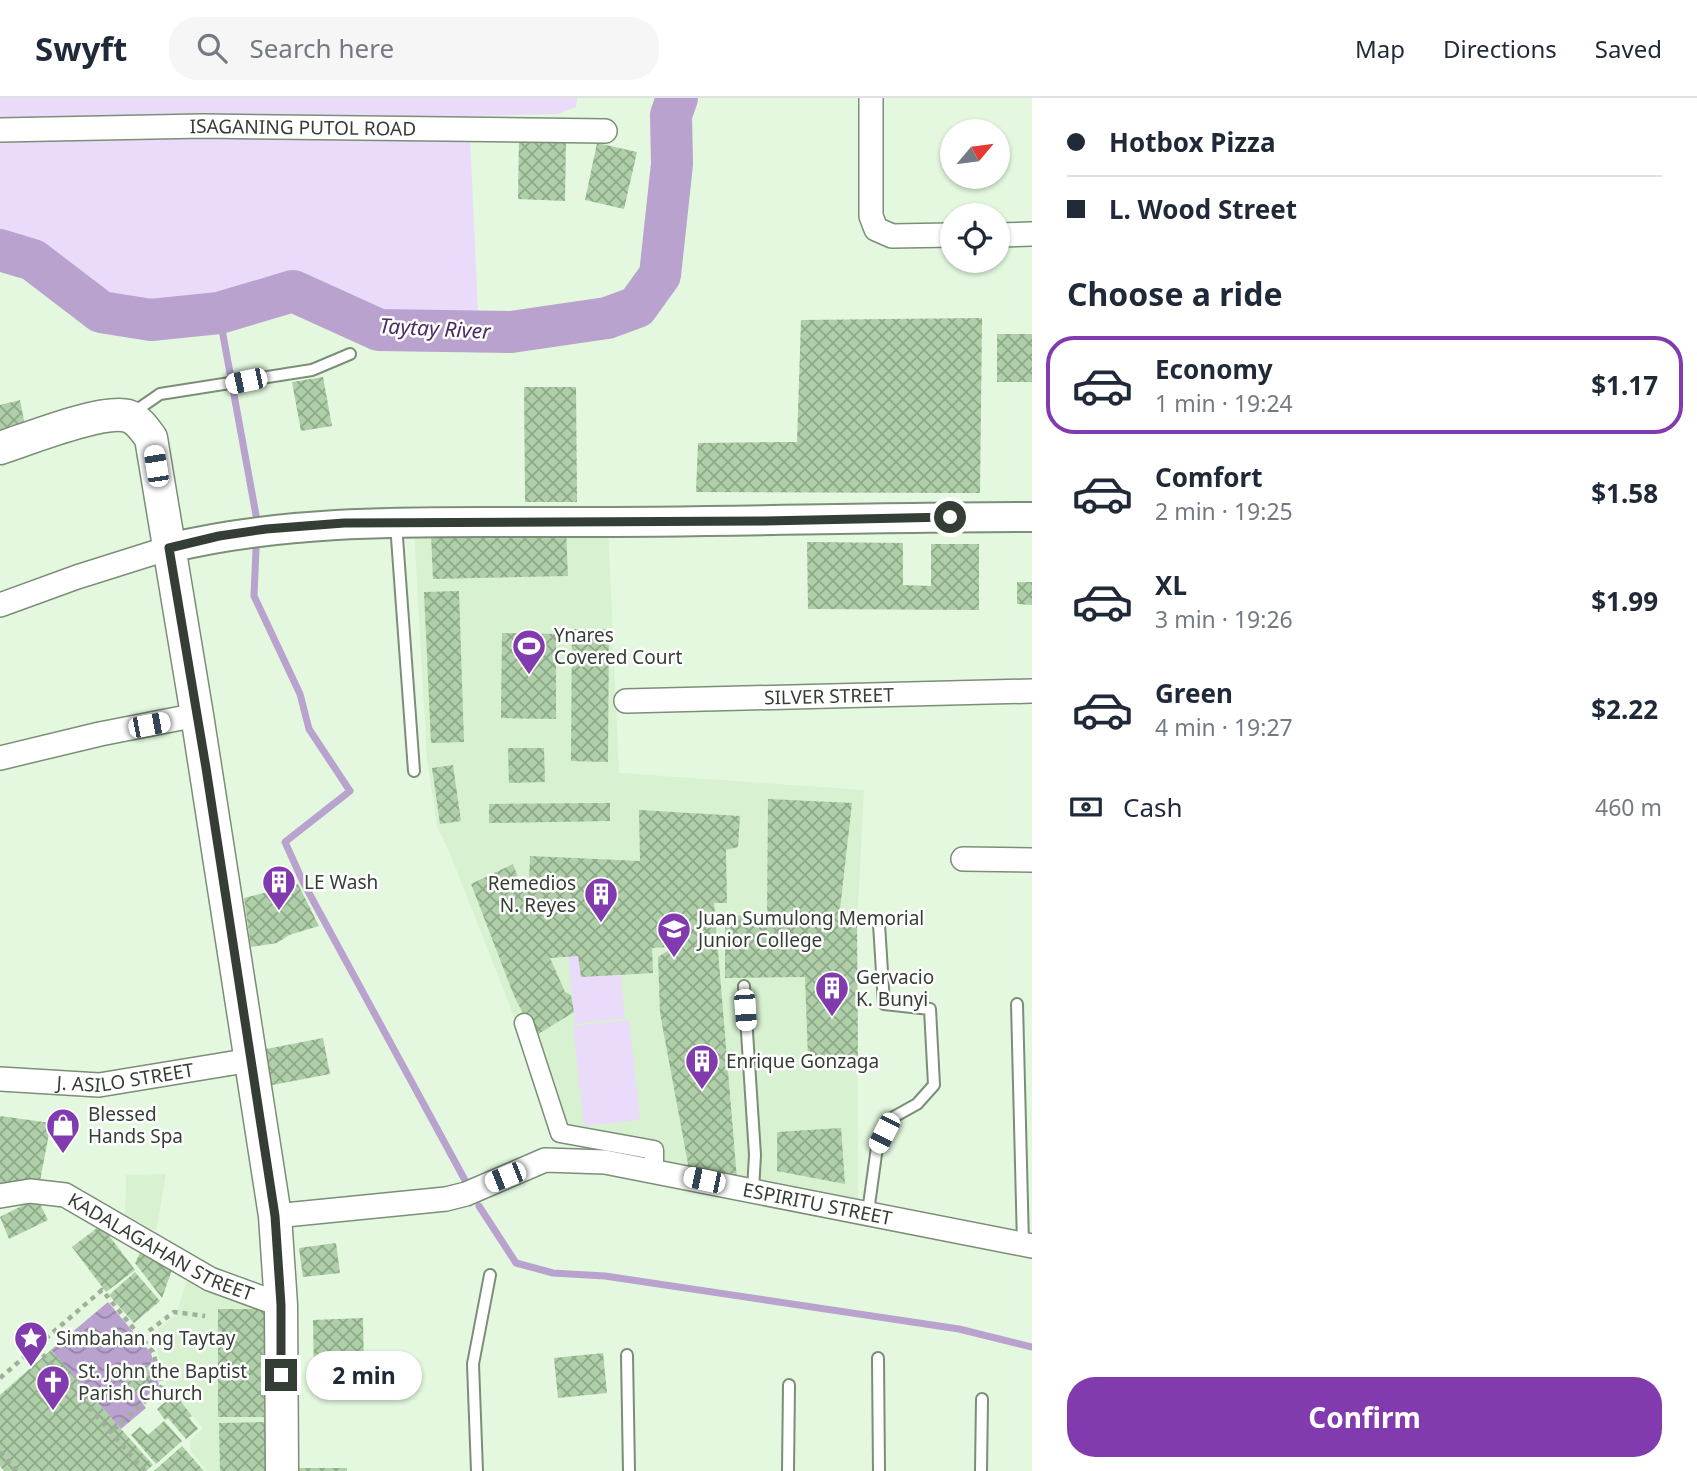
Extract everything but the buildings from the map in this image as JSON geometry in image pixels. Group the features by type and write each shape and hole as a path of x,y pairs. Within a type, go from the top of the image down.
{"main road":[{"path":"0,448 106,414 129,416 141,424 151,438 275,1216 281,1305 282,1471"}],"street":[{"path":"871,98 871,216 876,229 892,236 940,235"},
{"name":"ISAGANING PUTOL ROAD","path":"0,130 202,126 605,131"},
{"path":"1010,234 1032,234"},
{"path":"0,605 169,548 219,536 266,529 344,523 1032,517"},
{"name":"SILVER STREET","path":"626,701 1032,691"},
{"path":"0,758 100,734 197,716"},
{"path":"963,859 1032,860"},
{"path":"524,1023 560,1133 654,1150 654,1170"},
{"name":"J. ASILO STREET","path":"0,1079 99,1085 251,1060"},
{"name":"ESPIRITU STREET","path":"275,1216 446,1199 466,1194 545,1160 605,1162 1028,1245"},
{"name":"KADALAGAHAN STREET","path":"0,1196 30,1191 65,1195 210,1279 281,1305"}],"lane":[{"path":"129,416 160,394 312,370 350,354"},
{"path":"396,524 414,771"},
{"path":"868,1212 877,1147 890,1119 917,1104 934,1085 930,1009 884,1004 879,923"},
{"path":"744,986 755,1155 752,1190"},
{"path":"1017,1004 1028,1245"},
{"path":"477,1471 473,1364 490,1275"},
{"path":"627,1354 629,1471"},
{"path":"878,1358 879,1471"},
{"path":"788,1471 789,1385"},
{"path":"981,1471 982,1399"}],"path":[{"path":"0,1378 102,1290 153,1352 162,1386 111,1432"},
{"path":"140,1337 174,1312 205,1316"},
{"path":"36,1347 145,1471"},
{"path":"1,1456 17,1471"}],"shaded area":[{"path":"0,98 577,98 576,107 558,114 469,116 478,313 382,321 299,281 209,304 112,296 48,254 0,237"},
{"name":"Juan Sumulong Memorial Junior College","path":"608,527 619,773 864,790 857,922 858,1206 559,1140 506,996 437,826 427,759 414,528"},
{"path":"617,946 625,1018 575,1024 568,951"},
{"path":"629,1020 640,1120 584,1126 573,1026"},
{"path":"166,1174 156,1231 125,1214 126,1175"},
{"path":"190,1270 267,1308 268,1471 207,1471 191,1452 190,1441 203,1428 166,1384 153,1333 176,1315"}],"water":[{"path":"108,1302 151,1353 159,1385 141,1401 146,1408 121,1429 51,1350"}],"waterway":[{"name":"Taytay River","path":"0,250 33,260 101,312 151,320 219,313 293,291 379,330 511,332 607,318 637,307 660,275 672,164 671,115 677,98"},
{"path":"219,313 256,515"},
{"path":"256,549 254,596 300,694 309,729 350,791 285,842 303,882 466,1182"},
{"path":"479,1206 516,1263 553,1273 605,1276 959,1329 1032,1347"}],"place":[{"name":"Ynares Covered Court","path":"529,676"},
{"name":"LE Wash","path":"279,912"},
{"name":"Remedios N. Reyes","path":"601,924"},
{"name":"Juan Sumulong Memorial Junior College","path":"674,959"},
{"name":"Gervacio K. Bunyi","path":"832,1018"},
{"name":"Enrique Gonzaga","path":"702,1091"},
{"name":"Blessed Hands Spa","path":"63,1155"},
{"name":"Simbahan ng Taytay","path":"31,1368"},
{"name":"St. John the Baptist Parish Church","path":"53,1412"}],"route":[{"path":"281,1375 281,1305 275,1216 169,548 219,536 266,529 344,523 765,521 950,517"}]}
